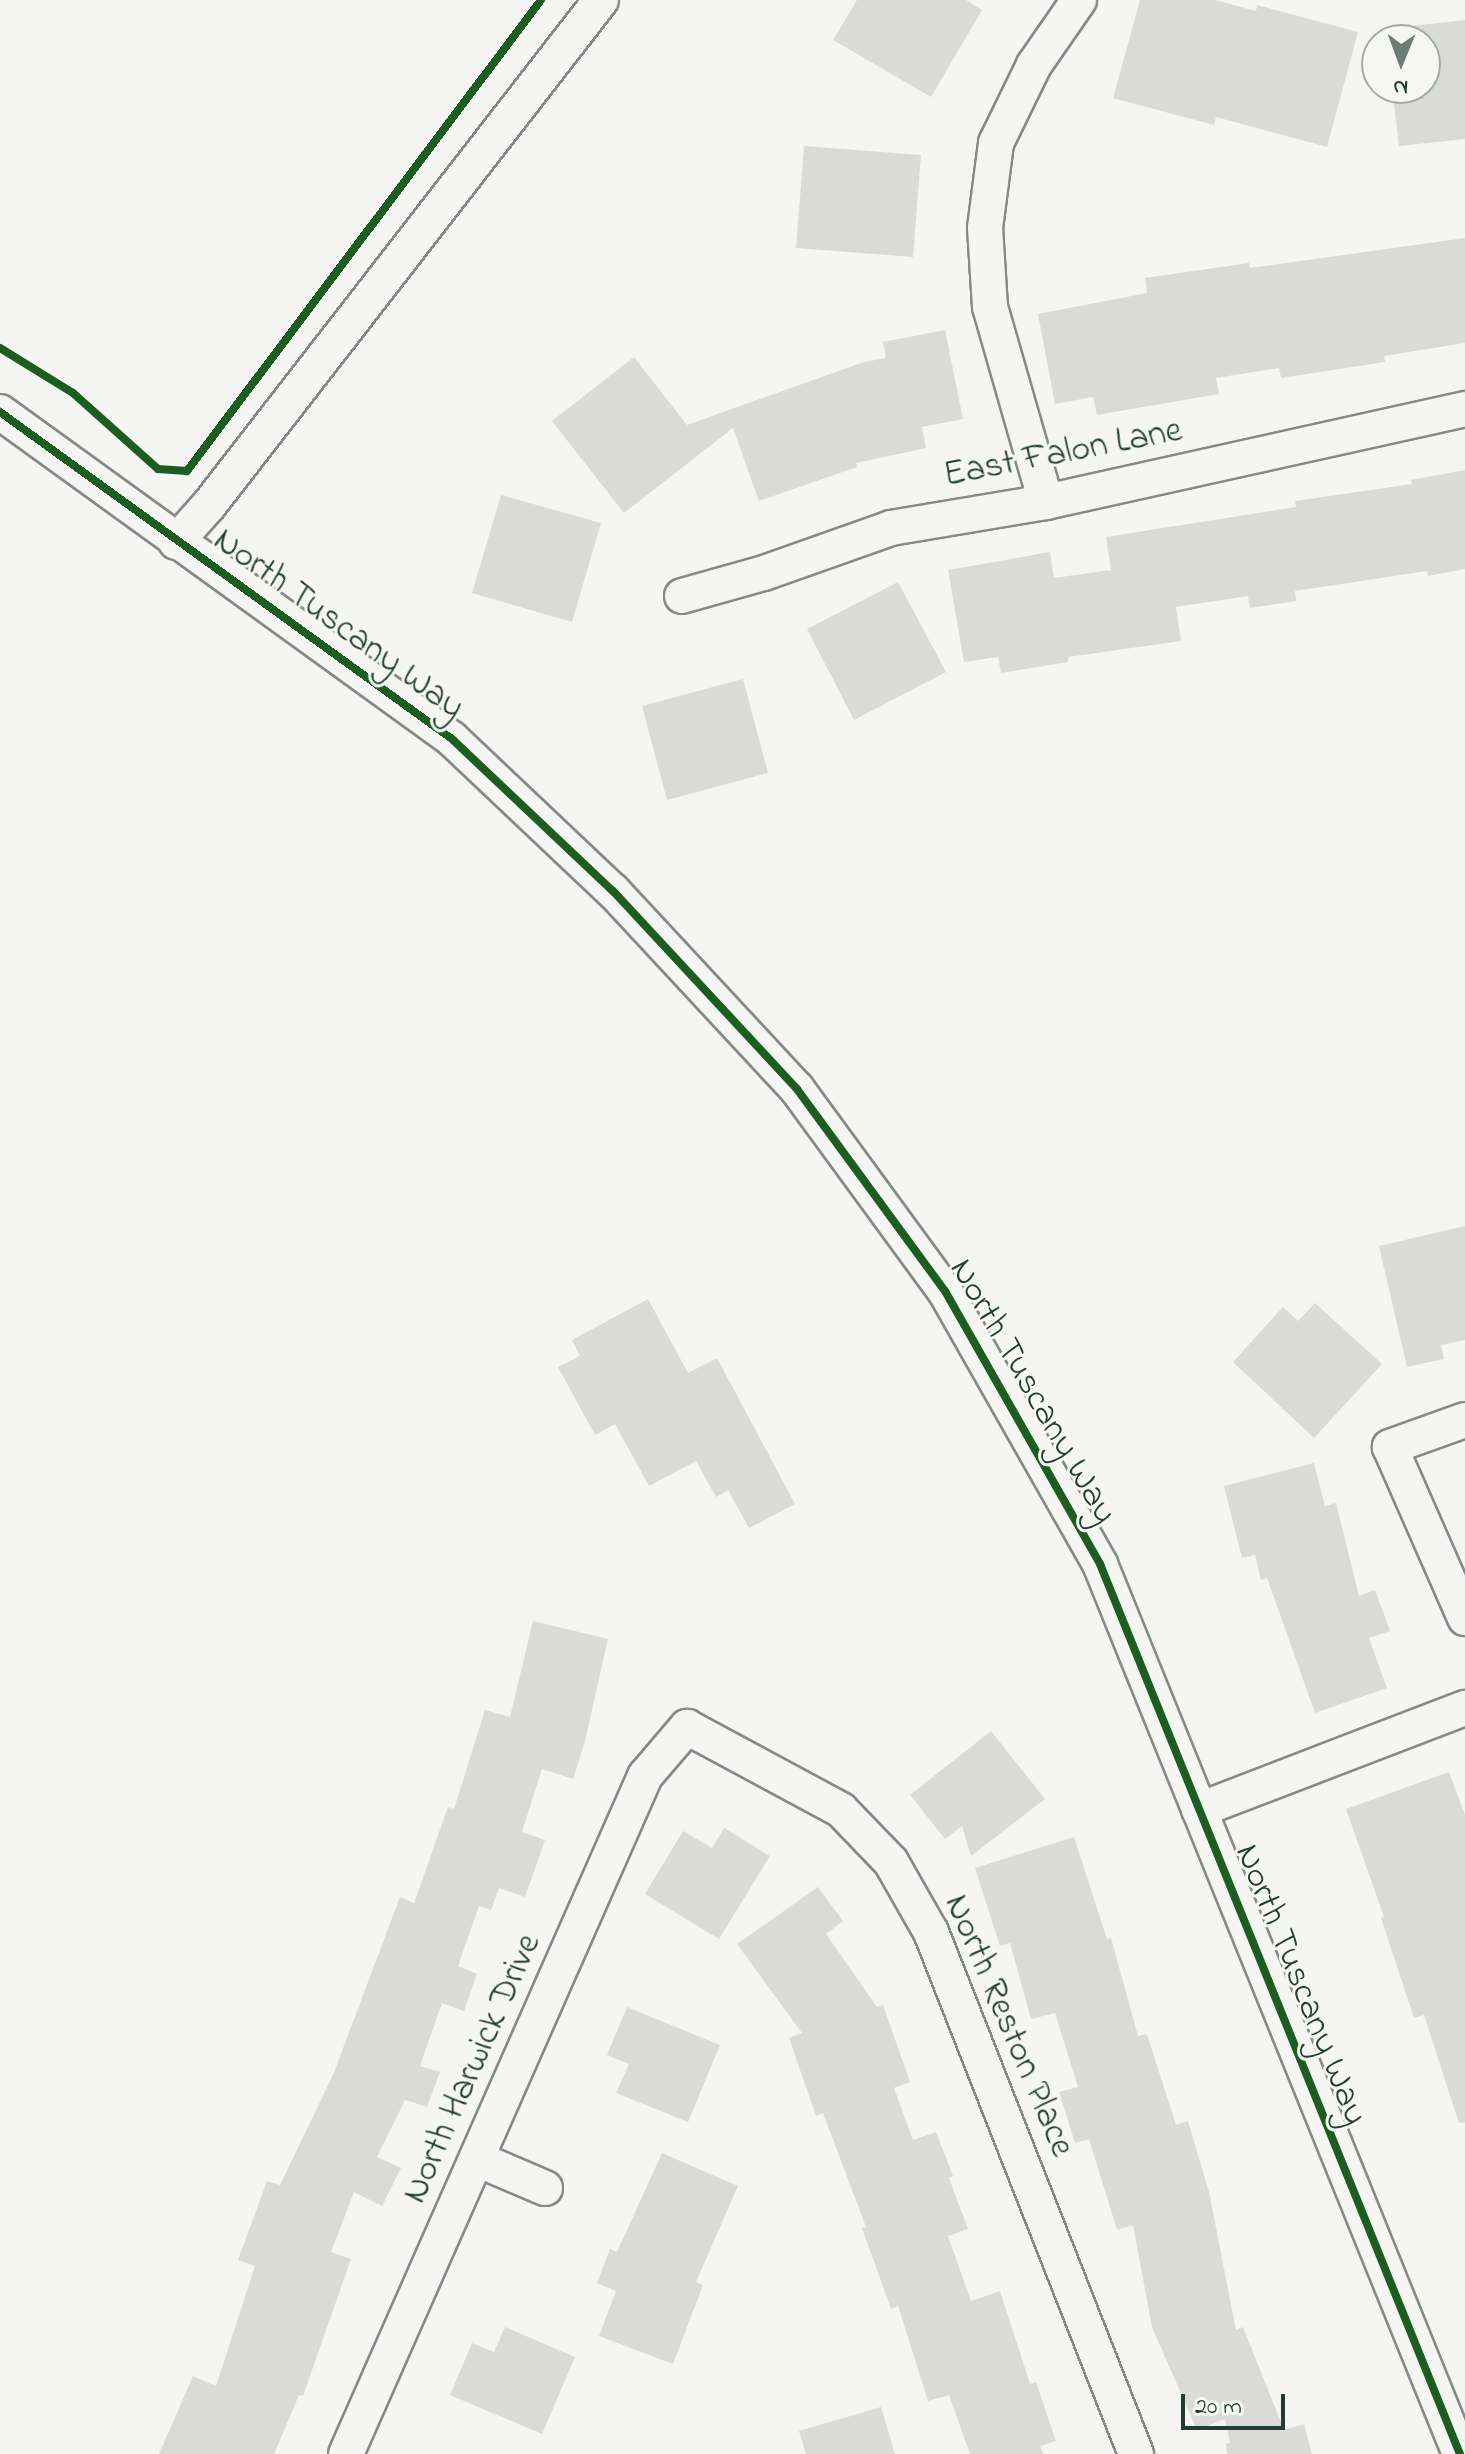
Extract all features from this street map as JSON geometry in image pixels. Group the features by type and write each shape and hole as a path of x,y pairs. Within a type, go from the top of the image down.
{"street":[{"path":"176,542 209,505 601,0"},
{"path":"1046,502 990,307 985,228 996,143 1034,65 1079,0"},
{"name":"East Falon Lane","path":"682,596 764,573 891,528 1046,502 1465,409"},
{"name":"North Tuscany Way","path":"0,412 452,739 613,891 797,1089 945,1291 1100,1564 1460,2454"},
{"path":"1465,1420 1390,1447 1465,1618"},
{"path":"1199,1810 1465,1708"},
{"name":"North Harwick Drive","path":"346,2454 645,1776 687,1727"},
{"name":"North Reston Place","path":"687,1727 841,1810 891,1862 931,1932 1136,2454"},
{"path":"477,2159 545,2188"}],"building":[{"path":"857,0 966,0 982,10 931,97 833,40"},
{"path":"1140,0 1215,0 1256,11 1257,5 1358,32 1327,147 1216,117 1214,125 1113,98"},
{"path":"1465,20 1465,139 1399,146 1394,104 1441,104 1441,24 1429,24"},
{"path":"804,146 921,155 913,257 796,248"},
{"path":"1465,238 1465,343 1384,356 1385,362 1281,378 1279,368 1216,378 1219,394 1097,415 1093,397 1055,404 1038,314 1147,293 1145,278 1249,263 1250,268"},
{"path":"945,330 963,419 922,427 926,448 856,463 857,467 759,501 733,428 624,513 552,421 634,357 687,425 864,362 886,358 883,342"},
{"path":"1465,470 1465,569 1428,576 1427,571 1295,591 1296,601 1250,608 1248,596 1176,607 1181,641 1068,657 1068,662 1001,673 998,657 964,662 948,570 1050,552 1054,578 1111,570 1106,537 1296,507 1295,501 1412,484 1411,480"},
{"path":"501,495 601,523 572,622 472,593"},
{"path":"898,582 946,672 854,720 807,629"},
{"path":"743,679 768,773 667,800 642,706"},
{"path":"1465,1226 1465,1340 1441,1345 1444,1359 1407,1367 1379,1246"},
{"path":"648,1299 688,1373 717,1358 795,1504 749,1528 728,1490 716,1497 696,1461 649,1486 615,1424 595,1435 558,1367 580,1356 572,1340"},
{"path":"1315,1303 1382,1364 1314,1438 1233,1362 1283,1307 1298,1321"},
{"path":"1314,1463 1325,1506 1336,1503 1359,1596 1375,1590 1390,1631 1369,1638 1387,1688 1315,1713 1267,1578 1261,1580 1255,1555 1242,1558 1224,1486"},
{"path":"533,1621 608,1639 585,1741 573,1779 542,1769 522,1832 545,1840 525,1897 499,1888 491,1910 479,1906 458,1966 477,1974 464,2011 442,2003 420,2066 440,2072 427,2107 405,2100 377,2157 401,2168 382,2206 354,2192 331,2252 351,2259 303,2396 299,2395 274,2454 159,2454 193,2376 216,2386 255,2266 238,2260 267,2181 280,2185 333,2075 400,1897 414,1903 448,1807 454,1809 485,1710 510,1717"},
{"path":"991,1731 1045,1799 971,1856 962,1826 945,1839 910,1795"},
{"path":"1449,1772 1465,1815 1465,2122 1459,2123 1424,2015 1414,2018 1381,1918 1384,1917 1346,1809"},
{"path":"724,1828 770,1856 719,1939 645,1894 683,1831 712,1848"},
{"path":"1074,1837 1107,1939 1111,1938 1138,2036 1147,2034 1176,2125 1188,2121 1209,2192 1236,2330 1243,2327 1284,2430 1304,2424 1312,2454 1227,2454 1226,2444 1230,2443 1225,2419 1197,2430 1152,2327 1133,2225 1117,2230 1089,2139 1075,2143 1059,2092 1078,2087 1055,2013 1031,2019 1010,1943 1000,1946 975,1868"},
{"path":"818,1887 843,1921 826,1934 877,2007 883,2005 910,2082 894,2088 913,2140 936,2132 953,2176 949,2178 968,2229 948,2236 971,2301 1000,2291 1030,2384 1036,2382 1056,2441 1040,2446 1043,2454 970,2454 949,2395 928,2401 898,2306 891,2309 862,2228 866,2227 823,2113 816,2116 789,2038 802,2033 737,1944"},
{"path":"627,2007 720,2045 688,2122 616,2093 629,2064 607,2055"},
{"path":"662,2153 738,2186 696,2282 703,2285 673,2364 599,2336 616,2291 597,2283 610,2249 617,2252"},
{"path":"505,2327 575,2357 542,2434 450,2395 472,2343 494,2352"},
{"path":"881,2407 895,2454 806,2454 799,2431"}],"cycle path":[{"path":"0,348 73,393 158,469 187,471 541,0"},
{"path":"0,412 452,739 613,891 797,1089 945,1291 1100,1564 1460,2454"}]}
